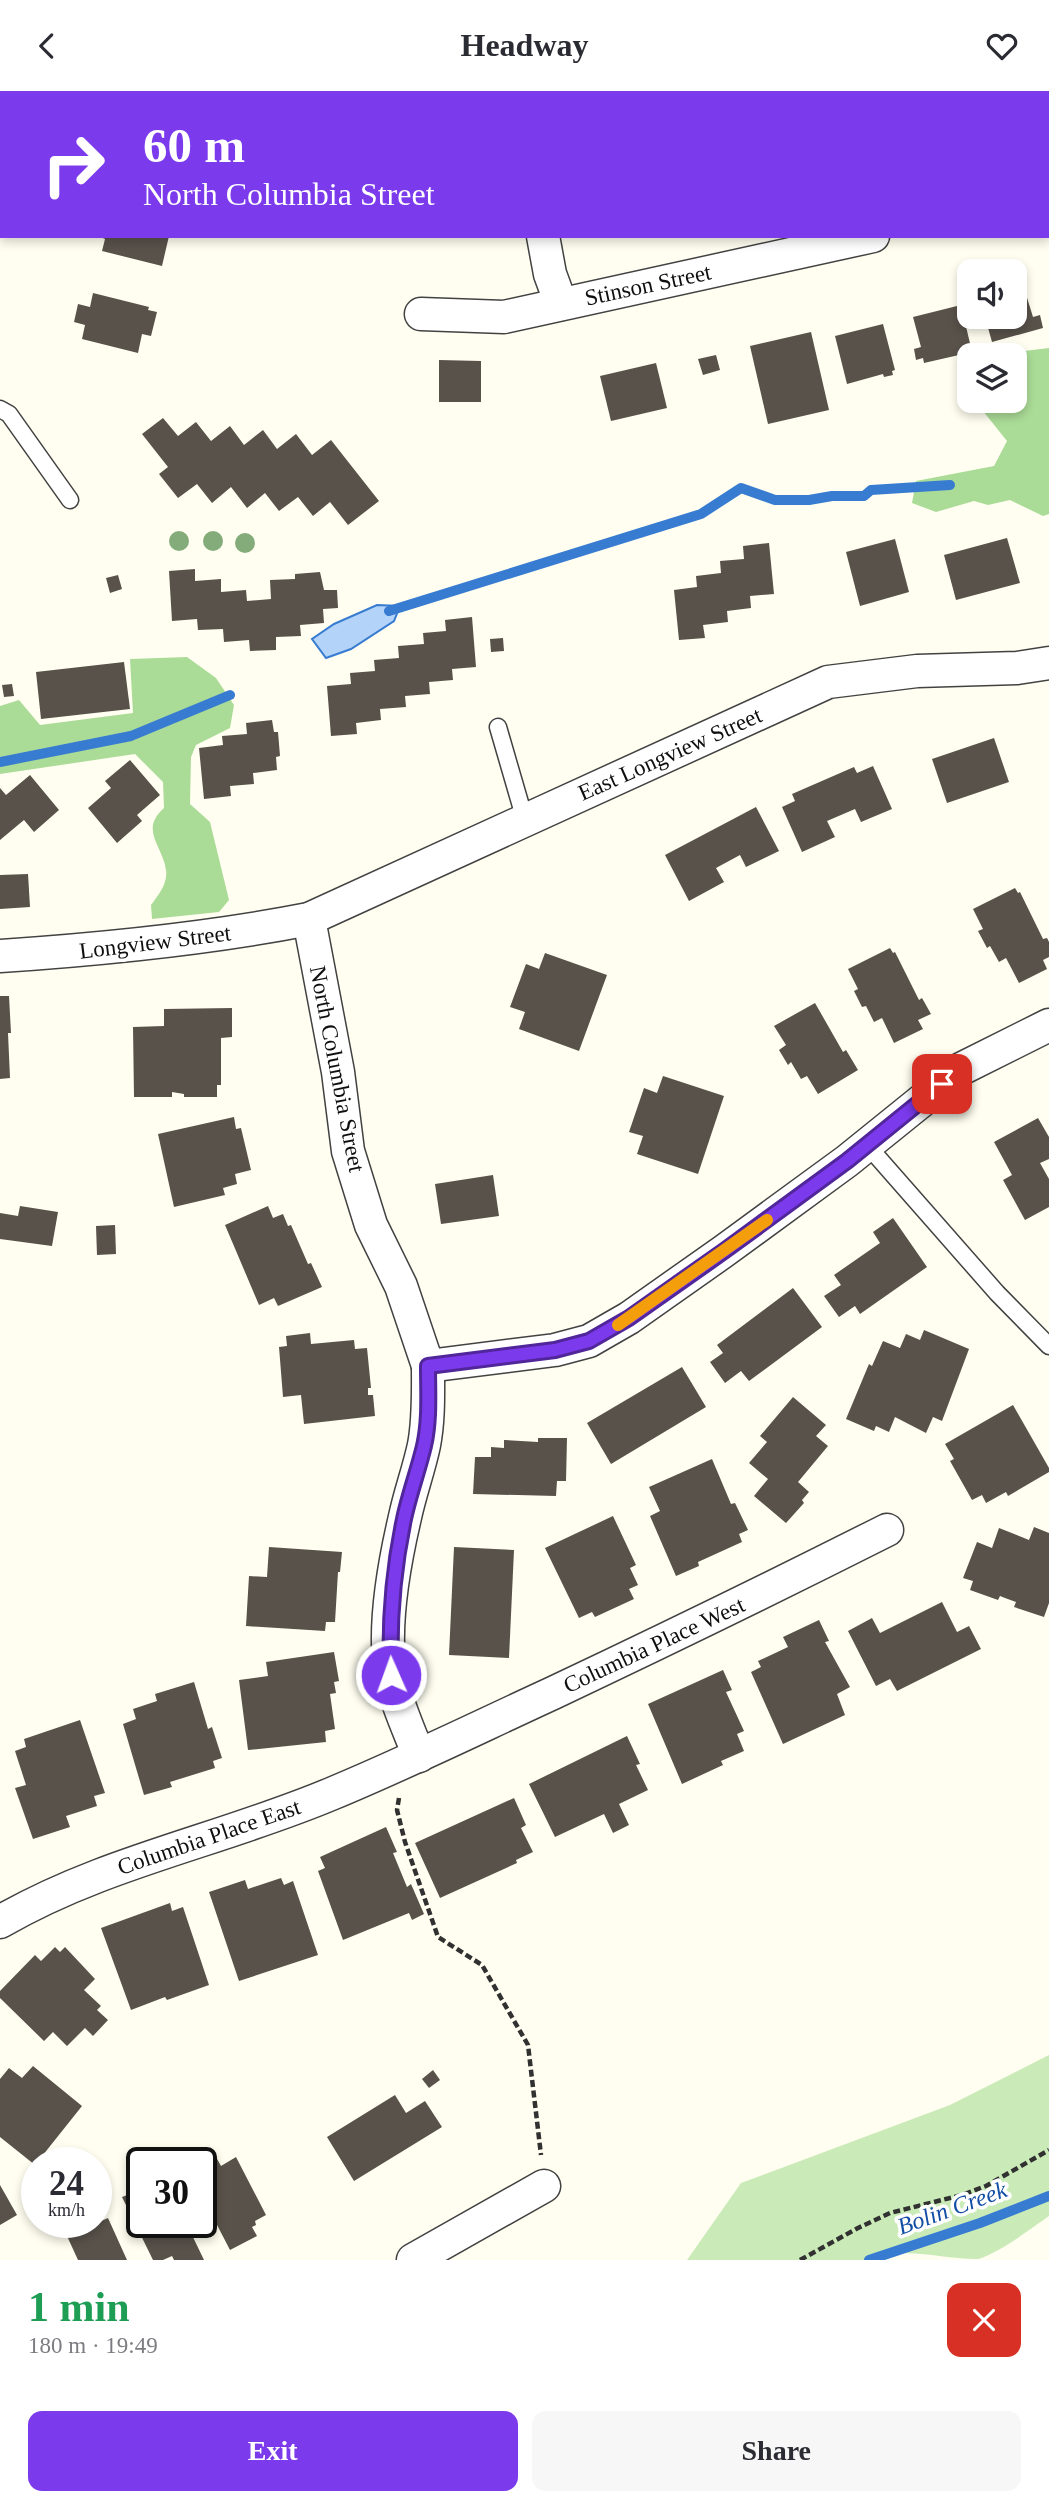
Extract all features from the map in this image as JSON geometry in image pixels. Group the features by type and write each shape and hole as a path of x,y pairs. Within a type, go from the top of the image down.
{"street":[{"path":"543,238 550,274 561,304"},
{"name":"Stinson Street","path":"421,314 504,317 864,238"},
{"name":"East Longview Street","path":"309,919 828,682 917,671 1017,668 1049,663"},
{"name":"Longview Street","path":"0,957 98,950 235,933 309,919"},
{"name":"North Columbia Street","path":"309,919 338,1072 348,1151 371,1225 401,1286 428,1366 429,1405 424,1444 404,1519 392,1589 389,1632 391,1675 412,1759"},
{"path":"428,1366 555,1350 589,1341 629,1318 714,1259 867,1145 961,1069 1049,1025"},
{"name":"Columbia Place West","path":"412,1759 751,1599 887,1530"},
{"name":"Columbia Place East","path":"0,1922 32,1903 116,1869 328,1795 412,1759"},
{"path":"413,2260 544,2186"}],"lane":[{"path":"0,409 9,414 69,500"},
{"path":"498,727 517,784 525,820"},
{"path":"867,1145 997,1293 1049,1346"}],"path":[{"path":"412,1759 397,1810 405,1842 438,1937 482,1965 528,2045 544,2186"},
{"path":"800,2260 890,2213 962,2195 986,2186 1049,2150"}],"green space":[{"path":"1049,348 1049,514 1043,516 1010,500 988,505 974,501 936,512 912,503 916,481 994,466 1007,441 985,413 1027,413 1027,351"},
{"path":"187,657 216,678 234,705 230,728 196,745 191,757 190,804 210,822 229,900 219,912 152,919 151,905 162,889 166,875 153,831 153,824 164,808 163,782 135,754 0,774 0,706 19,700 40,725 133,713 130,659"},
{"path":"1049,2055 1049,2216 997,2251 979,2259 910,2253 871,2260 687,2260 741,2183 950,2105"}],"water":[{"path":"377,605 400,606 394,621 351,649 326,658 312,639 334,624"}],"building":[{"path":"103,238 169,238 162,266 102,251 105,239"},
{"path":"93,293 149,307 148,310 157,312 151,336 142,334 138,353 82,339 85,325 74,322 78,304 90,307"},
{"path":"1027,298 1033,317 1040,315 1043,328 992,342 988,329 1027,329"},
{"path":"957,306 957,329 967,329 970,343 957,343 957,355 924,363 923,358 916,360 914,349 921,347 913,317"},
{"path":"883,324 895,370 892,371 893,375 884,377 883,374 847,384 835,336"},
{"path":"811,332 829,410 768,424 750,346"},
{"path":"716,355 720,370 703,375 698,359"},
{"path":"439,360 481,361 481,402 439,402"},
{"path":"656,363 667,408 611,421 600,376"},
{"path":"163,418 178,436 196,422 211,441 230,426 244,445 263,430 277,449 296,434 312,455 331,440 379,501 348,525 330,502 313,516 298,497 279,511 265,493 247,508 231,487 212,503 197,484 178,498 159,474 168,467 142,434"},
{"path":"1007,538 1020,583 956,600 944,555"},
{"path":"895,539 909,592 860,606 846,552"},
{"path":"769,543 774,594 750,596 751,608 727,611 728,622 703,625 705,638 679,640 674,590 697,587 696,576 721,573 720,561 744,559 743,546"},
{"path":"195,569 195,581 221,579 221,592 246,590 247,601 271,599 270,580 295,579 295,574 320,572 324,590 337,590 338,608 323,609 324,623 300,625 301,636 276,637 276,650 250,651 249,640 224,642 223,629 198,630 197,619 172,621 169,571"},
{"path":"118,575 122,589 110,593 106,578"},
{"path":"472,617 476,667 452,669 453,680 429,682 430,694 405,696 406,707 380,709 381,720 356,723 357,734 331,736 327,686 351,684 350,673 375,671 374,660 399,658 398,646 424,644 423,633 446,631 445,620"},
{"path":"503,638 504,651 491,652 490,639"},
{"path":"124,662 130,709 41,719 36,672"},
{"path":"12,684 14,696 4,697 2,685"},
{"path":"272,720 274,732 278,732 280,756 276,757 277,770 253,773 254,784 230,786 231,796 204,799 199,748 223,745 222,736 247,734 246,723"},
{"path":"994,738 1009,782 947,803 932,759"},
{"path":"130,760 160,795 137,815 142,821 117,843 88,808 111,788 105,781"},
{"path":"873,766 892,809 861,822 855,809 827,821 835,837 802,852 782,807 795,801 792,794 854,767 857,773"},
{"path":"30,775 59,810 34,832 24,820 0,840 0,788 6,795"},
{"path":"756,807 779,851 746,867 740,855 716,868 724,882 689,901 665,855"},
{"path":"28,874 30,907 0,909 0,875"},
{"path":"1015,888 1020,892 1043,939 1047,938 1049,942 1049,957 1043,960 1047,969 1019,983 1006,958 999,962 990,946 987,948 978,931 983,929 973,909"},
{"path":"890,948 895,952 919,1000 922,998 931,1014 918,1020 923,1029 894,1043 882,1018 874,1022 866,1006 862,1007 854,991 858,989 848,969"},
{"path":"545,953 607,975 579,1051 519,1029 525,1012 510,1007 526,964 539,969"},
{"path":"0,996 9,996 11,1033 8,1033 10,1078 0,1079"},
{"path":"815,1003 843,1052 846,1050 858,1070 818,1094 807,1076 801,1079 791,1062 788,1065 779,1050 786,1045 774,1026"},
{"path":"232,1008 232,1037 221,1038 221,1085 217,1085 217,1097 184,1097 184,1094 172,1092 172,1097 134,1097 133,1027 164,1026 164,1009"},
{"path":"663,1076 724,1096 698,1174 637,1154 643,1136 629,1132 644,1088 657,1093"},
{"path":"234,1117 236,1129 241,1128 251,1170 235,1174 237,1184 223,1188 225,1195 174,1207 158,1134"},
{"path":"1038,1118 1049,1137 1049,1159 1040,1163 1049,1179 1049,1207 1025,1220 1003,1180 1012,1175 994,1142"},
{"path":"493,1175 499,1216 441,1224 435,1184"},
{"path":"20,1206 58,1212 52,1246 0,1239 0,1213 18,1216"},
{"path":"268,1206 273,1218 283,1214 288,1226 291,1225 308,1264 311,1263 322,1287 278,1306 274,1298 259,1305 225,1225"},
{"path":"893,1218 927,1267 860,1314 855,1306 839,1317 824,1296 841,1285 834,1275 880,1243 873,1232"},
{"path":"115,1225 116,1254 97,1255 96,1226"},
{"path":"793,1288 822,1327 749,1381 741,1371 725,1383 710,1362 723,1353 717,1345"},
{"path":"924,1330 969,1349 942,1421 933,1417 926,1433 895,1417 889,1432 876,1426 874,1431 846,1419 869,1364 872,1366 883,1341 900,1348 906,1334 920,1340"},
{"path":"310,1333 311,1344 354,1340 355,1349 367,1348 371,1388 368,1388 368,1395 373,1395 375,1416 304,1424 301,1395 283,1397 279,1347 287,1346 286,1336"},
{"path":"682,1367 706,1407 611,1464 587,1423"},
{"path":"793,1397 826,1425 816,1436 828,1446 798,1482 809,1492 802,1500 804,1503 786,1523 754,1496 768,1479 749,1463 767,1442 760,1436"},
{"path":"1013,1405 1049,1472 1008,1496 1006,1492 986,1503 982,1495 972,1500 950,1461 954,1459 945,1444"},
{"path":"538,1438 567,1438 566,1481 557,1481 556,1496 473,1494 475,1457 491,1457 491,1447 504,1448 504,1440 538,1442"},
{"path":"712,1459 731,1504 735,1503 748,1530 739,1534 742,1542 698,1562 699,1566 676,1576 650,1516 660,1511 649,1487"},
{"path":"613,1516 636,1565 630,1568 638,1585 629,1589 634,1599 595,1617 592,1612 579,1618 545,1548"},
{"path":"1034,1527 1049,1533 1049,1603 1044,1617 1014,1607 1016,1602 1000,1596 998,1600 970,1590 973,1581 963,1578 977,1542 992,1548 999,1528 1029,1540"},
{"path":"269,1547 342,1552 335,1622 326,1622 325,1631 246,1626 249,1576 267,1577"},
{"path":"454,1547 514,1550 509,1658 449,1655"},
{"path":"942,1602 957,1632 969,1626 981,1649 897,1691 890,1679 876,1686 848,1631 872,1618 880,1633"},
{"path":"819,1620 829,1641 825,1642 850,1687 837,1694 845,1715 783,1744 751,1672 761,1667 758,1661 788,1647 783,1637"},
{"path":"334,1652 339,1681 334,1682 336,1693 330,1694 335,1729 325,1731 326,1742 248,1750 239,1680 268,1676 266,1662"},
{"path":"723,1670 732,1690 726,1692 744,1731 737,1734 744,1751 721,1761 723,1765 682,1784 648,1704"},
{"path":"194,1682 208,1729 212,1727 222,1758 213,1761 215,1768 170,1782 172,1787 144,1795 123,1724 136,1719 133,1709 157,1701 155,1694"},
{"path":"80,1720 105,1793 94,1796 97,1806 66,1816 70,1827 33,1839 15,1788 26,1785 15,1751 26,1747 24,1739"},
{"path":"627,1736 640,1764 636,1765 648,1790 619,1804 629,1825 613,1833 604,1814 555,1837 529,1784"},
{"path":"514,1798 526,1825 521,1828 533,1852 516,1860 517,1863 440,1898 415,1843"},
{"path":"386,1827 397,1852 393,1853 407,1887 411,1884 424,1914 412,1920 409,1913 343,1940 318,1871 325,1868 320,1857"},
{"path":"281,1878 284,1885 293,1881 318,1955 239,1981 209,1892 245,1880 248,1889"},
{"path":"170,1903 172,1911 183,1907 209,1985 131,2010 101,1928"},
{"path":"55,1947 60,1952 65,1947 95,1979 84,1990 101,2006 97,2010 108,2020 93,2036 85,2028 67,2046 53,2032 44,2041 0,1998 0,1991 35,1955 41,1961"},
{"path":"33,2066 82,2106 49,2147 21,2147 21,2154 0,2137 0,2079 9,2068 22,2078"},
{"path":"433,2070 440,2080 429,2088 422,2079"},
{"path":"395,2095 406,2113 425,2101 442,2127 354,2181 327,2137"},
{"path":"236,2157 266,2215 255,2221 256,2225 252,2227 257,2236 230,2250 217,2225 217,2159 221,2166"},
{"path":"0,2185 17,2215 0,2225"},
{"path":"112,2227 127,2260 78,2260 68,2238 112,2238"},
{"path":"142,2238 193,2238 204,2260 174,2260 172,2256 153,2260"}],"waterway":[{"path":"389,611 701,514 741,488 775,500 809,500 832,496 864,496 871,490 950,485"},
{"path":"0,762 131,736 230,695"},
{"name":"Bolin Creek","path":"869,2260 980,2223 1049,2196"}],"slow traffic":[{"path":"618,1325 767,1220"}],"route":[{"path":"391,1675 389,1632 392,1589 404,1519 424,1444 429,1405 428,1366 555,1350 589,1341 629,1318 724,1251 847,1161 942,1084"}]}
